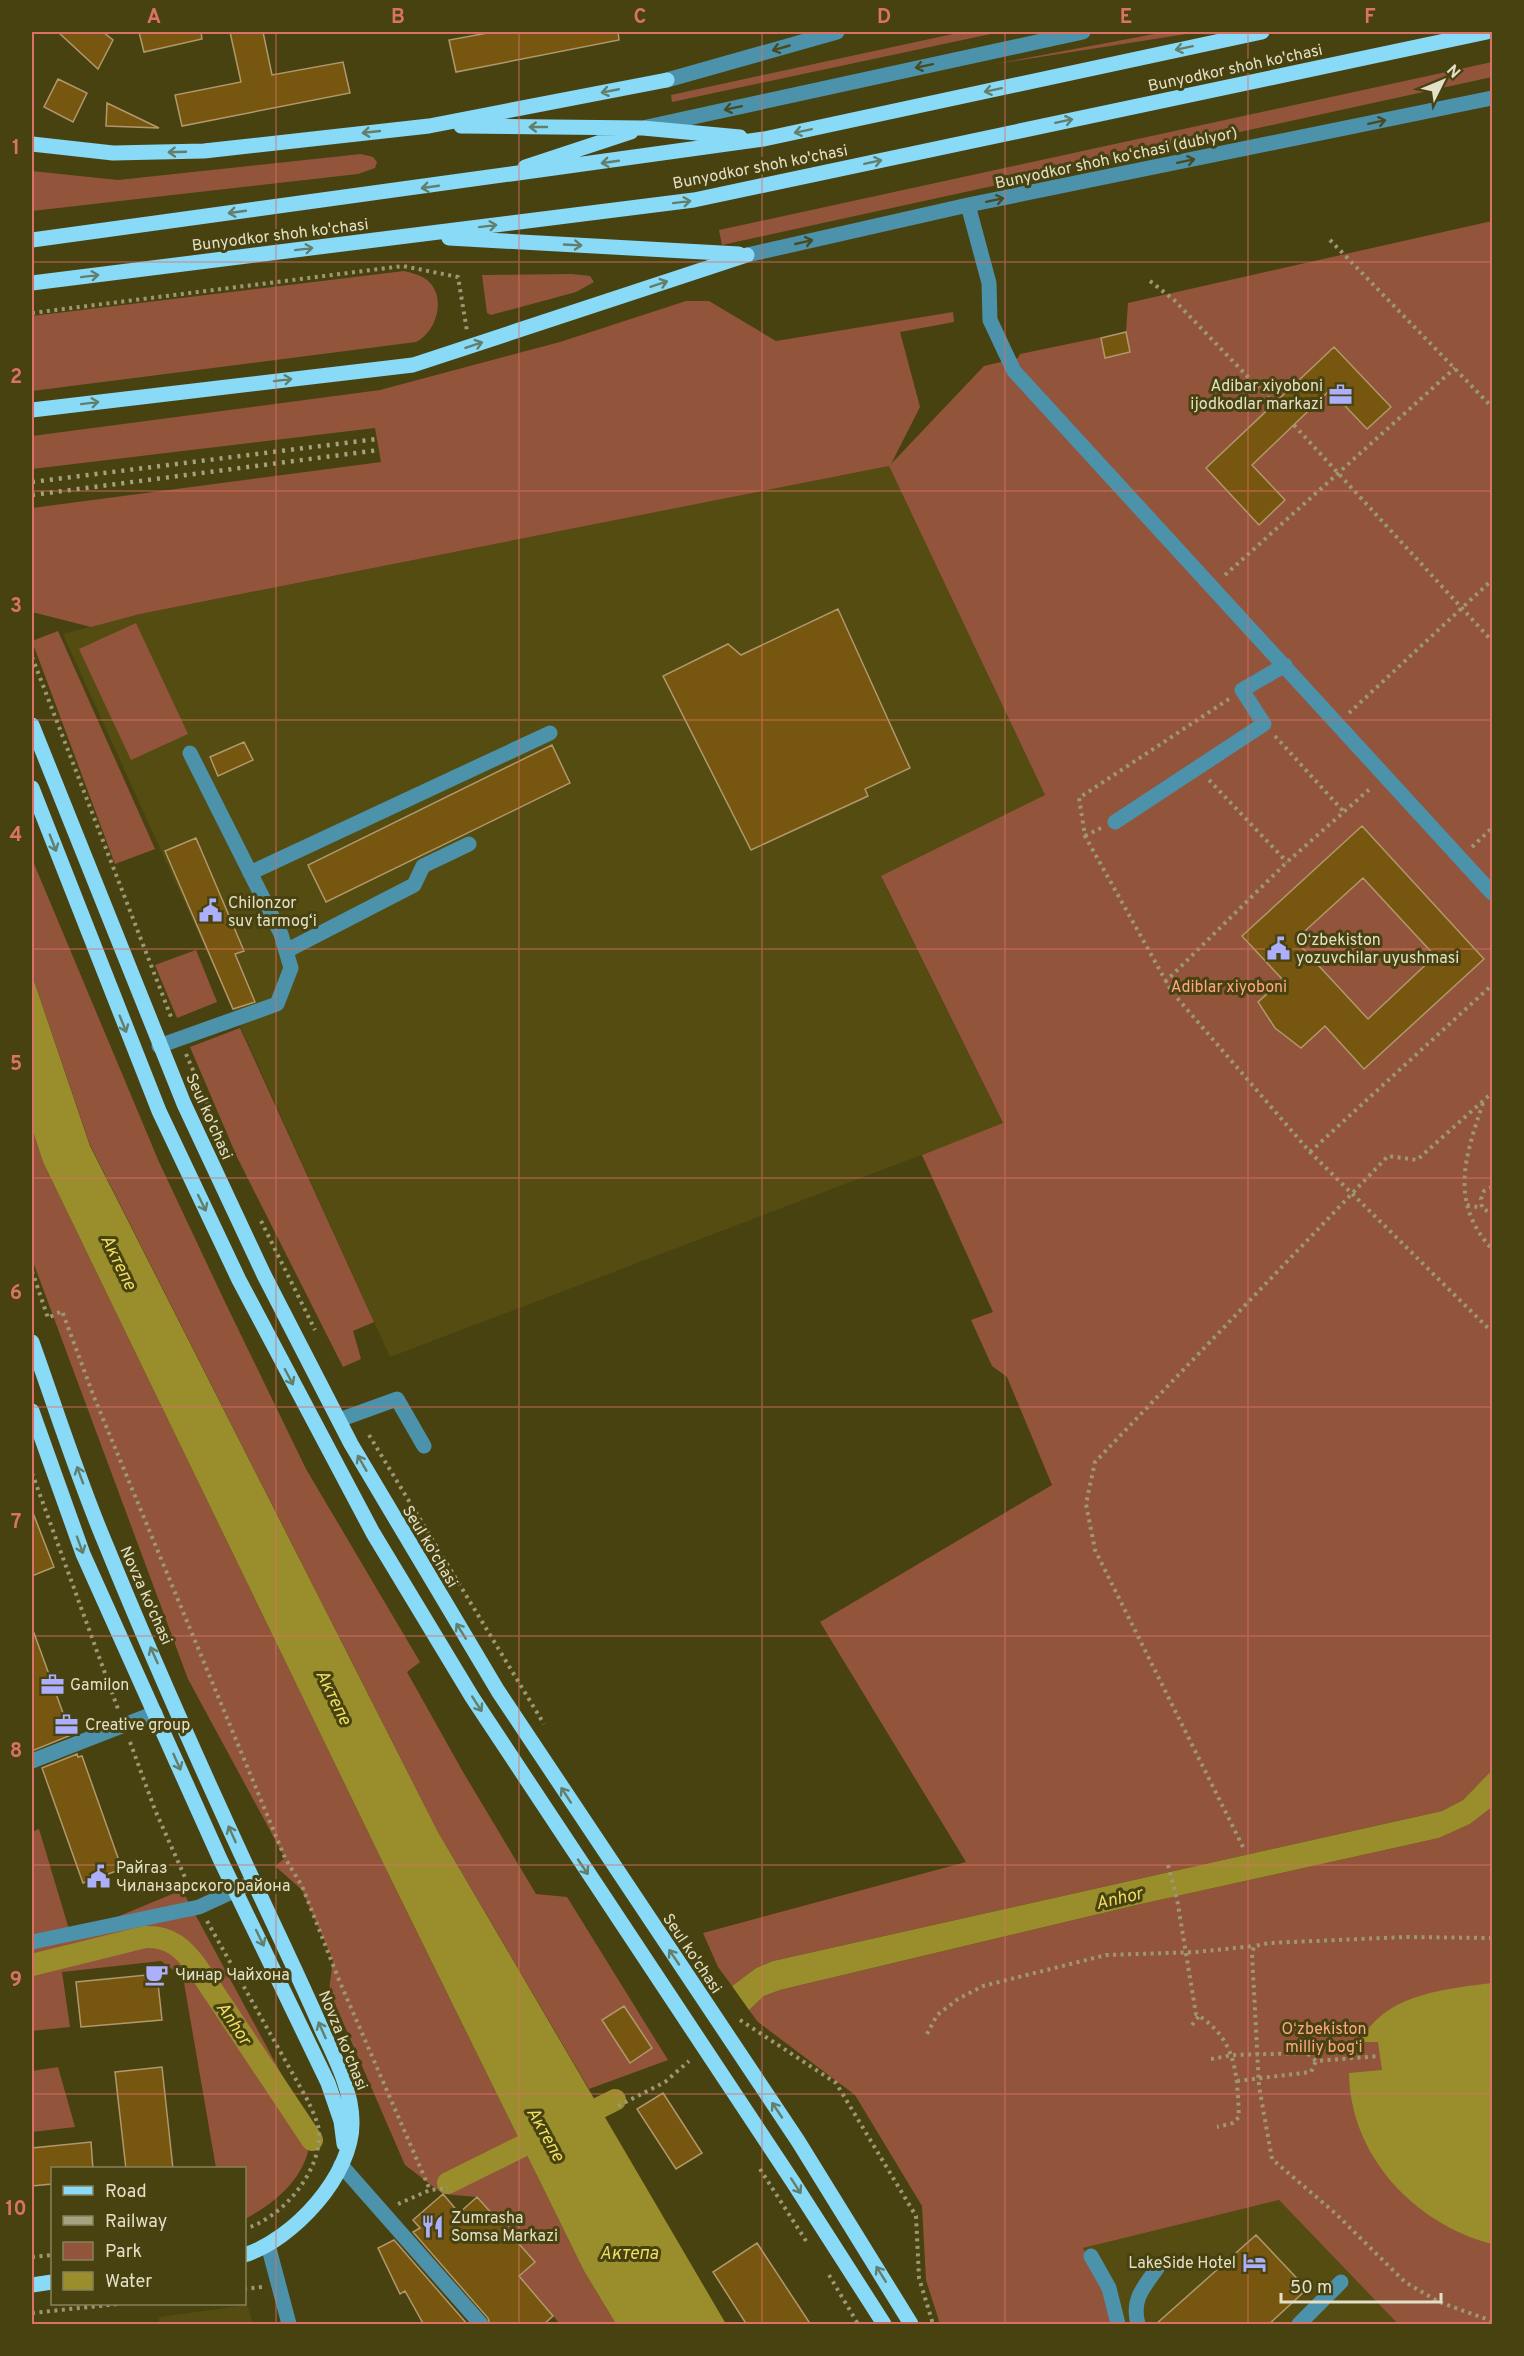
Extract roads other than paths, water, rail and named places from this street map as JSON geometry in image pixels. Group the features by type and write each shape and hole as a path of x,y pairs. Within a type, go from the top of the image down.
{"main road":[{"name":"Bunyodkor shoh ko'chasi","path":"32,240 488,179 764,139 1262,32"},
{"name":"Bunyodkor shoh ko'chasi","path":"32,284 694,200 1487,32"},
{"path":"32,144 113,153 204,151 429,126 667,80"},
{"path":"429,126 643,128 764,139"},
{"path":"488,179 643,128"},
{"path":"410,236 747,255"},
{"path":"32,410 413,365 747,255"},
{"name":"Seul ko'chasi","path":"32,725 159,1046 264,1275 339,1420 398,1527 498,1691 798,2141 911,2325"},
{"path":"32,788 122,1024 159,1111 239,1280 373,1533 472,1697 706,2050 884,2325"},
{"name":"Novza ko'chasi","path":"32,1342 105,1544 342,2078 351,2106 352,2132 341,2165"},
{"name":"Novza ko'chasi","path":"32,1411 83,1554 338,2107 344,2135 341,2165"},
{"path":"246,2254 268,2246 309,2211 341,2165"},
{"path":"32,2285 51,2282"}],"street":[{"path":"667,80 836,32"},
{"path":"643,128 1083,32"},
{"name":"Bunyodkor shoh koʻchasi (dublyor)","path":"747,255 968,205 1492,98"},
{"path":"968,205 989,283 990,320 1014,371 1492,893"},
{"path":"1115,822 1264,724 1242,690 1285,665"},
{"path":"250,873 550,734"},
{"path":"159,1046 277,1004 291,968 281,934 190,753"},
{"path":"286,951 414,885 423,866 469,844"},
{"path":"339,1420 397,1399 424,1446"},
{"path":"32,1761 155,1713"},
{"path":"32,1942 199,1907 254,1882"},
{"path":"341,2165 383,2210 481,2325"},
{"path":"268,2246 289,2325"},
{"path":"1091,2256 1109,2288 1118,2325"},
{"path":"1138,2325 1134,2311 1136,2296 1158,2267"},
{"path":"1299,2325 1341,2282"}],"water":[{"name":"Актепа","path":"32,975 90,1146 438,1832 726,2324 616,2324 584,2271 43,1162 32,1128"},
{"name":"Anhor","path":"1492,1770 1492,1807 1470,1824 1439,1838 1141,1904 780,1990 764,1996 749,2010 732,1986 756,1968 773,1961 1442,1811 1463,1800"},
{"path":"1492,1983 1492,2244 1437,2221 1413,2203 1392,2182 1374,2158 1361,2132 1352,2103 1349,2073 1382,2070 1378,2042 1360,2042 1384,2013 1417,1997 1435,1992"}],"waterway":[{"name":"Anhor","path":"32,1965 145,1937 154,1937 175,1944 197,1967 312,2140"},
{"name":"Anhor","path":"448,2183 615,2100"}],"railway":[{"path":"32,482 377,439"},
{"path":"32,495 379,450"}],"place":[{"name":"Adibar xiyoboni ijodkodlar markazi","path":"1341,394"},
{"name":"Chilonzor suv tarmog‘i","path":"210,911"},
{"name":"Oʻzbekiston yozuvchilar uyushmasi","path":"1278,948"},
{"name":"Gamilon","path":"52,1684"},
{"name":"Creative group","path":"67,1724"},
{"name":"Райгаз Чиланзарского района","path":"98,1876"},
{"name":"Чинар Чайхона","path":"157,1974"},
{"name":"Zumrasha Somsa Markazi","path":"433,2226"},
{"name":"LakeSide Hotel","path":"1254,2262"}],"park label":[{"name":"Adiblar xiyoboni","path":"1229,986"},
{"name":"Oʻzbekiston milliy bogʻi","path":"1324,2037"}],"water label":[{"name":"Актепе","path":"119,1262"},
{"name":"Актепе","path":"334,1697"},
{"name":"Актепе","path":"546,2134"}]}
